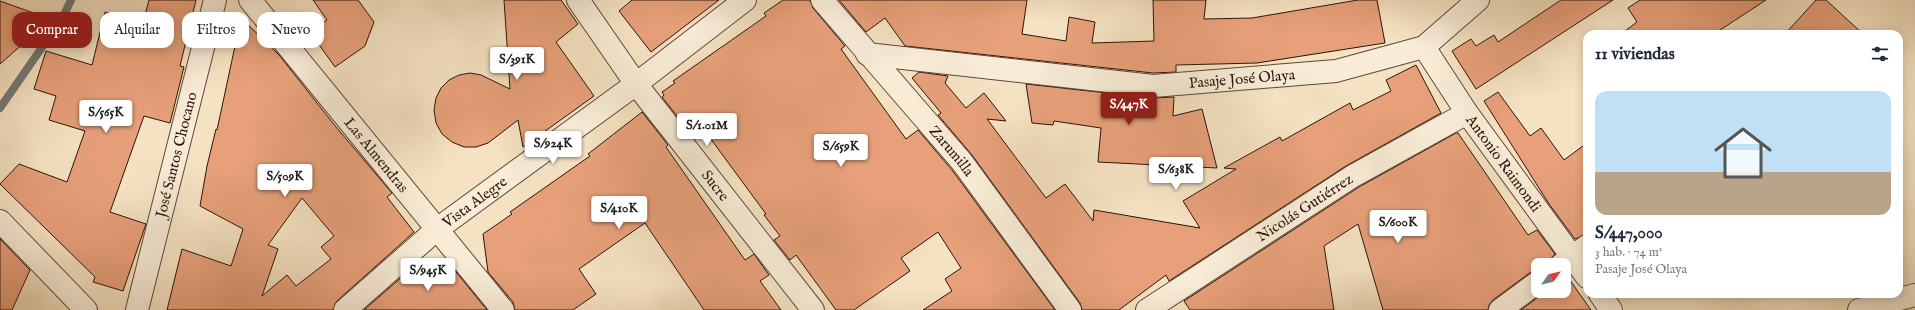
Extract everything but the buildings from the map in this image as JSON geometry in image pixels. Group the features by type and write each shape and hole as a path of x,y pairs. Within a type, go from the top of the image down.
{"street":[{"name":"José Santos Chocano","path":"137,310 215,0"},
{"name":"Las Almendras","path":"250,0 436,230 503,310"},
{"name":"Sucre","path":"578,0 636,84 813,310"},
{"name":"Vista Alegre","path":"345,310 436,230 636,84 745,0"},
{"name":"Zarumilla","path":"822,0 867,54 962,162 1070,310"},
{"path":"1424,47 1478,0"},
{"name":"Pasaje José Olaya","path":"867,54 1154,86 1336,71 1424,47"},
{"name":"Antonio Raimondi","path":"1424,47 1468,114 1583,270"},
{"name":"Nicolás Gutiérrez","path":"1147,310 1353,176 1468,114"},
{"path":"0,221 86,310"},
{"path":"1500,310 1531,287"},
{"path":"1859,310 1915,296"},
{"path":"1603,298 1611,310"}],"waterway":[{"path":"0,108 63,17 71,0"}]}
